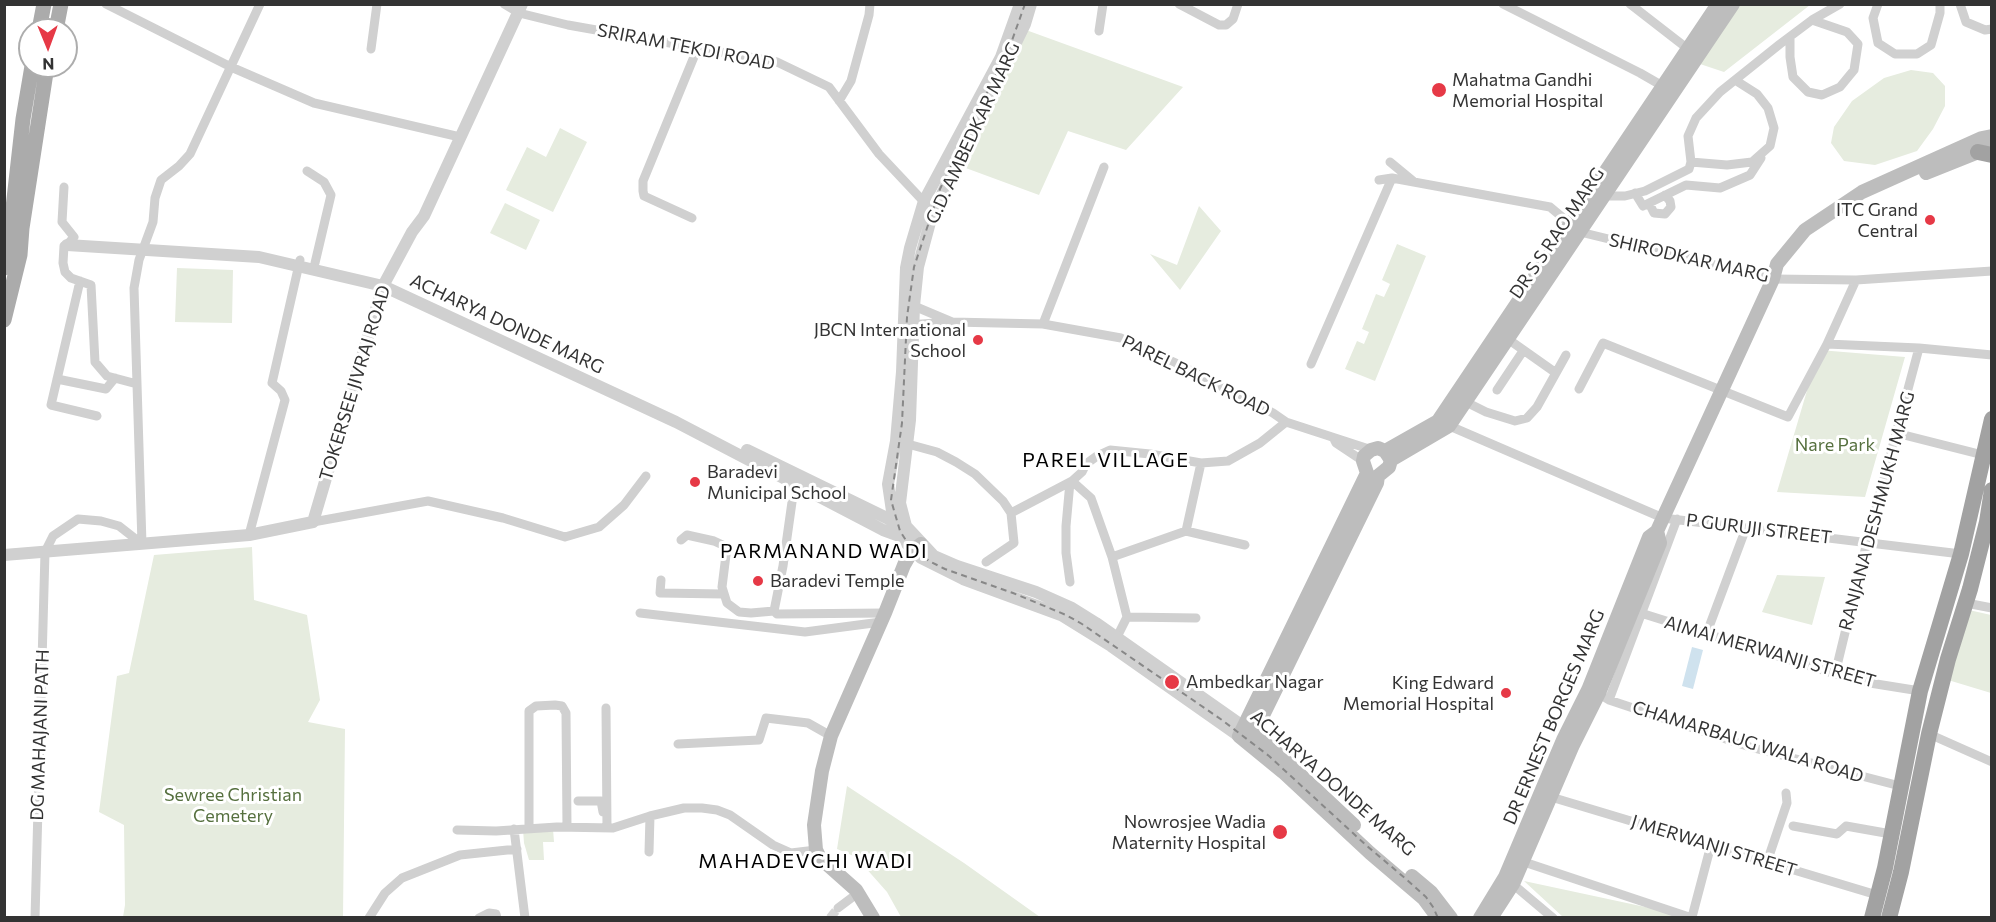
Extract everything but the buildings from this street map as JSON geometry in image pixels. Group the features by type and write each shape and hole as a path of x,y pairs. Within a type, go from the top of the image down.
{"highway":[{"path":"1872,918 1920,691 1961,554 1992,419"},
{"path":"1889,918 1901,872 1929,735 1987,522 1992,490"}],"main road":[{"path":"1246,735 1377,483 1364,456 1382,454 1444,423 1668,89 1688,49 1718,4"},
{"name":"DR S S RAO MARG","path":"1574,228 1607,189 1668,89 1733,4"},
{"path":"4,268 8,252 22,119 30,78"},
{"path":"4,321 20,255 22,228 45,78"},
{"name":"DR ERNEST BORGES MARG","path":"1491,918 1568,742 1599,694 1666,523 1774,275 1784,270 1808,235 1840,211 1987,146"},
{"path":"1370,470 1389,467 1382,454"},
{"path":"873,918 858,893 837,871 827,865 816,850 814,825 822,771 831,736 896,582 916,544"},
{"name":"ACHARYA DONDE MARG","path":"1246,735 1283,772 1451,918"},
{"name":"DR ERNEST BORGES MARG","path":"1537,816 1551,797 1568,742"},
{"name":"DR ERNEST BORGES MARG","path":"1480,918 1509,881"},
{"name":"ACHARYA DONDE MARG","path":"1428,896 1438,918"}],"street":[{"path":"106,4 119,8 231,67 314,103 460,137"},
{"path":"142,544 134,288 143,246 153,222 155,198 161,180 190,154 260,4"},
{"path":"371,49 377,4"},
{"name":"SRIRAM TEKDI ROAD","path":"504,4 568,25 777,62 829,87 879,154 924,201 932,214"},
{"path":"840,101 851,81 870,4"},
{"path":"901,529 901,442 907,372 908,325 906,268 910,248 924,201 1011,42 1020,4"},
{"name":"G.D. AMBEDKAR MARG","path":"908,325 914,306 918,267 932,214 1011,42 1031,4"},
{"path":"1099,31 1103,4"},
{"path":"1179,4 1219,25 1226,25 1233,19 1238,4"},
{"path":"1503,4 1668,89"},
{"path":"1630,4 1688,49"},
{"path":"1607,189 1630,194 1645,190 1689,169 1691,162 1688,136 1696,118 1720,92 1735,80 1812,21 1840,4"},
{"path":"1878,4 1873,18 1878,43 1895,54 1917,54 1932,45 1940,4"},
{"path":"1960,4 1966,22 1985,30 1992,29"},
{"name":"TOKERSEE JIVRAJ ROAD","path":"313,522 385,283 412,232 424,216 521,9"},
{"path":"1790,37 1790,57 1794,77 1808,92 1822,95 1840,87 1854,70 1858,44 1847,32 1812,21"},
{"path":"692,218 644,196 642,191 643,181 698,47"},
{"path":"1691,162 1727,165 1752,162 1770,146 1774,128 1768,108 1757,94 1735,80"},
{"path":"1630,194 1643,206 1686,185 1720,188 1750,175 1766,149"},
{"path":"1390,162 1415,182"},
{"path":"1043,324 1104,167"},
{"path":"307,171 324,182 331,195 315,263"},
{"path":"1379,180 1392,178 1550,207 1574,228"},
{"path":"1311,364 1392,178"},
{"path":"64,187 62,222 68,243 63,263 65,272 71,278 91,285 95,362 107,376 137,384"},
{"path":"1648,203 1654,213 1665,214 1671,207 1665,195"},
{"name":"SHIRODKAR MARG","path":"1574,228 1774,275 1856,280 1992,271"},
{"name":"ACHARYA DONDE MARG","path":"68,243 257,250 299,263 385,283"},
{"path":"249,535 285,400 281,391 272,383 299,263"},
{"name":"ACHARYA DONDE MARG","path":"299,263 315,263 385,283 676,422 847,512 901,529 916,544 934,556 1061,615 1133,655 1246,735"},
{"path":"80,280 51,405 97,416"},
{"path":"1579,389 1603,343 1788,417 1827,344 1856,280"},
{"name":"PAREL BACK ROAD","path":"914,306 952,322 1043,324 1121,338 1188,369 1286,422 1382,454"},
{"path":"908,325 952,322"},
{"path":"1503,335 1557,373"},
{"path":"1827,344 1919,348 1992,355"},
{"name":"RANJANA DESHMUKH MARG","path":"1835,674 1867,542 1919,348"},
{"path":"1497,390 1523,351"},
{"path":"1460,399 1486,412 1515,421 1527,418 1537,407 1566,355"},
{"path":"57,379 106,389 115,378"},
{"path":"1011,513 1071,481 1082,472 1086,464 1110,450 1201,463 1228,461 1260,443 1286,422"},
{"name":"P GURUJI STREET","path":"1444,423 1666,523 1746,528 1961,554"},
{"path":"1896,433 1983,454"},
{"name":"PAREL BACK ROAD","path":"1334,439 1370,470"},
{"path":"901,442 937,452 975,474 1003,501 1011,513 1014,543 986,562"},
{"path":"1186,531 1201,463"},
{"path":"4,555 249,535 428,501 503,518 565,537 599,527 624,505 646,476"},
{"path":"1071,481 1091,498 1112,557 1126,616 1117,637"},
{"path":"1070,582 1066,554 1066,526 1071,481"},
{"path":"774,611 792,502"},
{"path":"45,552 53,536 78,519 119,526 142,544"},
{"path":"1632,611 1666,523"},
{"path":"1706,634 1746,528"},
{"path":"1112,557 1186,531 1245,545"},
{"path":"681,540 687,535 714,541 727,547 723,594 727,603 739,612 774,611 780,615 883,617"},
{"name":"DG MAHAJANI PATH","path":"35,918 45,552"},
{"path":"661,580 660,593 723,594"},
{"name":"ACHARYA DONDE MARG","path":"989,583 1036,592 1071,608 1117,637 1133,655"},
{"path":"1966,603 1992,608"},
{"name":"AIMAI MERWANJI STREET","path":"1632,611 1835,674 1870,683 1920,691"},
{"path":"640,613 805,632 883,617"},
{"path":"1126,616 1196,618"},
{"name":"CHAMARBAUG WALA ROAD","path":"1599,694 1750,747 1900,786"},
{"path":"530,828 529,711 536,706 555,705 562,706 566,714 567,827"},
{"path":"602,827 605,805 606,708"},
{"path":"678,744 759,740 766,718 808,723 831,736"},
{"path":"1929,735 1992,762"},
{"path":"1767,862 1787,803 1786,793"},
{"name":"J MERWANJI STREET","path":"1551,797 1877,895"},
{"path":"578,801 600,801 605,805"},
{"path":"457,830 496,831 602,827 684,808 717,810 730,815 773,846 791,853 816,850"},
{"path":"649,852 650,816"},
{"path":"581,824 602,827"},
{"path":"1792,826 1837,834 1846,826 1891,834"},
{"path":"514,829 525,918"},
{"path":"1518,860 1692,917 1712,845"},
{"path":"369,918 385,893 402,878 459,855 517,849"},
{"path":"1509,881 1553,918"},
{"path":"838,908 858,893"},
{"path":"479,918 489,913 496,914 497,918"}],"green space":[{"path":"1735,5 1810,5 1724,72 1694,62"},
{"path":"1026,30 1183,87 1126,150 1068,131 1039,195 963,167"},
{"path":"1911,70 1933,73 1945,86 1945,106 1933,129 1917,151 1875,165 1844,161 1831,143 1834,127 1852,101 1884,78"},
{"path":"560,128 587,142 553,212 506,190 527,147 546,157"},
{"path":"505,203 540,220 526,250 490,233"},
{"path":"1199,206 1221,231 1180,290 1150,254 1177,265"},
{"path":"1397,244 1426,256 1375,381 1345,369 1357,341 1364,344 1369,332 1362,329 1376,294 1384,297 1390,284 1382,280"},
{"path":"177,268 233,270 232,323 175,322"},
{"name":"Nare Park","path":"1819,350 1905,357 1865,497 1777,492"},
{"name":"Sewree Christian Cemetery","path":"252,547 254,600 307,615 320,700 308,722 345,729 343,917 123,917 125,905 124,825 99,812 117,676 129,673 154,555"},
{"path":"1777,575 1825,577 1812,625 1762,612"},
{"path":"1969,610 1991,615 1991,693 1948,680"},
{"path":"847,786 964,863 1040,917 901,917 887,892 856,857 837,849"},
{"path":"523,829 553,829 554,842 543,842 544,860 529,860"},
{"path":"1524,881 1692,917 1563,917"}],"water":[{"path":"1692,647 1703,650 1693,689 1682,686"}],"tunnel":[{"path":"830,918 838,908"}],"railway":[{"path":"1025,4 1010,46 940,189 914,267 907,317 902,423 891,500 900,531 909,545 929,561 1013,593 1082,624 1222,720 1269,756 1426,897 1438,918"}],"place":[{"name":"Mahatma Gandhi Memorial Hospital","path":"1439,90"},
{"name":"ITC Grand Central","path":"1930,220"},
{"name":"JBCN International School","path":"978,340"},
{"name":"Baradevi Municipal School","path":"695,482"},
{"name":"Baradevi Temple","path":"758,581"},
{"name":"Ambedkar Nagar","path":"1172,682"},
{"name":"King Edward Memorial Hospital","path":"1506,693"},
{"name":"Nowrosjee Wadia Maternity Hospital","path":"1280,832"}],"district":[{"name":"PAREL VILLAGE","path":"1106,460"},
{"name":"PARMANAND WADI","path":"824,551"},
{"name":"MAHADEVCHI WADI","path":"806,861"}]}
